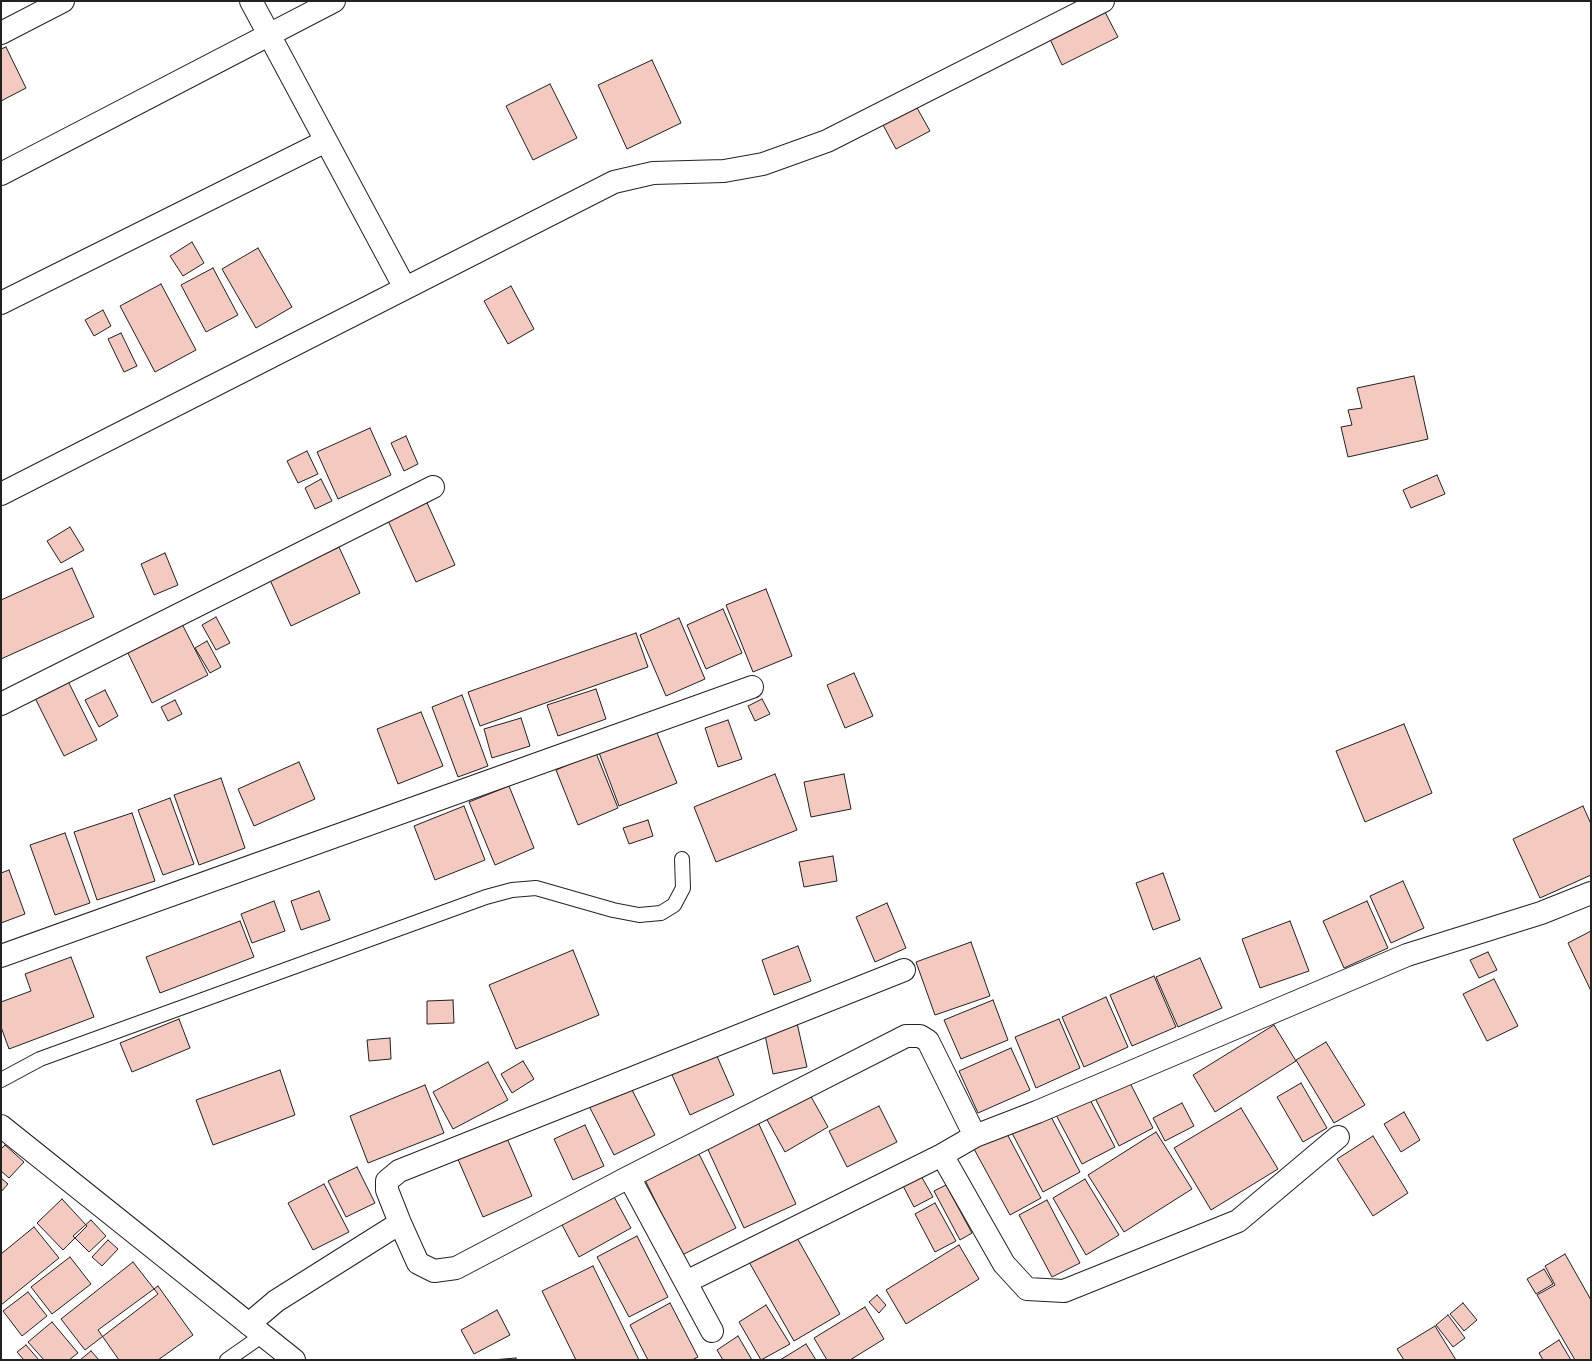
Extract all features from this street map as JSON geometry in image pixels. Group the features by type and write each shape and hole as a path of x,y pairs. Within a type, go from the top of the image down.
{"street":[{"path":"1,33 63,1"},
{"path":"251,1 405,288"},
{"path":"1,174 334,1"},
{"path":"1,494 614,182 653,173 724,171 756,165 827,141 1102,1"},
{"path":"1,303 326,140"},
{"path":"1,704 433,487"},
{"path":"1,956 752,687"},
{"path":"686,1282 942,1155 975,1136 1037,1112 1407,955 1541,913 1591,893"},
{"path":"904,970 399,1171 387,1181 388,1190 400,1223 418,1263 434,1271 456,1268 629,1177 906,1036 920,1036 928,1041 975,1136"},
{"path":"1,1126 255,1326 294,1360"},
{"path":"942,1155 1004,1264 1027,1288 1064,1290 1238,1221 1338,1136"},
{"path":"629,1177 712,1331"},
{"path":"255,1326 276,1301 400,1223"}],"lane":[{"path":"5,1077 40,1059 486,897 512,890 536,888 614,910 639,915 661,913 674,905 683,888 682,859"},
{"path":"227,1360 255,1326"}],"building":[{"path":"1105,12 1118,37 1062,65 1050,39"},
{"path":"6,47 26,88 1,101 1,49"},
{"path":"652,60 681,123 627,149 598,85"},
{"path":"550,84 577,138 533,160 506,106"},
{"path":"916,106 930,131 896,149 883,125"},
{"path":"192,242 204,263 183,276 170,256"},
{"path":"258,248 292,307 256,328 222,269"},
{"path":"213,268 238,315 206,332 181,285"},
{"path":"161,284 196,350 155,372 120,306"},
{"path":"511,286 534,329 508,344 484,301"},
{"path":"103,310 111,326 94,336 85,320"},
{"path":"121,333 137,366 124,372 108,339"},
{"path":"1414,376 1428,439 1348,457 1341,427 1352,425 1348,410 1362,408 1357,388"},
{"path":"370,428 391,475 338,499 317,452"},
{"path":"406,436 418,464 404,471 391,443"},
{"path":"307,451 318,474 298,483 287,461"},
{"path":"1437,475 1445,494 1411,508 1403,490"},
{"path":"321,479 332,501 315,509 305,488"},
{"path":"424,496 455,565 416,582 385,514"},
{"path":"70,527 84,550 61,563 47,541"},
{"path":"339,547 360,593 291,626 270,580"},
{"path":"165,553 178,585 154,595 141,564"},
{"path":"72,568 94,617 1,659 1,600"},
{"path":"766,589 792,656 753,672 726,605"},
{"path":"723,609 742,653 706,669 687,625"},
{"path":"216,617 230,643 216,650 202,625"},
{"path":"679,618 705,679 666,696 640,635"},
{"path":"181,622 208,675 152,703 126,649"},
{"path":"636,633 648,667 480,726 468,692"},
{"path":"207,641 221,667 210,673 195,648"},
{"path":"854,673 873,716 845,728 827,685"},
{"path":"66,677 97,740 64,756 33,694"},
{"path":"596,689 606,719 558,736 547,705"},
{"path":"105,690 118,716 99,727 85,700"},
{"path":"462,695 488,766 458,777 432,707"},
{"path":"762,699 770,714 755,721 748,706"},
{"path":"175,700 182,714 168,721 161,707"},
{"path":"421,712 443,766 398,784 377,729"},
{"path":"521,718 530,746 492,758 484,729"},
{"path":"728,720 742,759 718,767 705,728"},
{"path":"1404,724 1432,793 1365,822 1336,751"},
{"path":"655,728 677,783 619,806 598,750"},
{"path":"596,753 618,808 578,825 556,770"},
{"path":"299,762 315,799 254,826 238,789"},
{"path":"775,774 797,830 716,862 694,807"},
{"path":"844,774 851,809 811,817 804,782"},
{"path":"221,778 245,848 199,865 174,795"},
{"path":"509,786 534,848 495,865 469,802"},
{"path":"170,798 194,864 163,875 138,810"},
{"path":"464,806 485,860 435,880 414,826"},
{"path":"1583,806 1591,824 1591,875 1540,898 1513,839"},
{"path":"132,813 155,881 97,900 74,832"},
{"path":"648,820 653,836 629,844 623,828"},
{"path":"65,833 90,903 55,915 30,845"},
{"path":"833,856 837,881 804,887 799,862"},
{"path":"9,870 25,914 1,923 1,873"},
{"path":"1163,873 1180,920 1153,930 1136,883"},
{"path":"1403,881 1424,928 1391,943 1370,896"},
{"path":"319,891 330,920 301,930 291,901"},
{"path":"274,901 285,931 252,943 241,914"},
{"path":"1367,901 1388,948 1344,968 1323,921"},
{"path":"887,903 906,948 875,962 856,917"},
{"path":"240,921 254,957 160,993 146,957"},
{"path":"1290,921 1309,971 1260,988 1242,939"},
{"path":"1591,931 1591,991 1568,943"},
{"path":"971,942 990,996 935,1015 916,962"},
{"path":"798,946 811,981 774,995 762,960"},
{"path":"573,950 599,1015 516,1049 489,985"},
{"path":"1488,952 1497,970 1479,978 1470,960"},
{"path":"71,957 94,1017 9,1049 1,1027 1,1002 31,991 25,974"},
{"path":"1200,958 1222,1008 1178,1027 1156,977"},
{"path":"1154,976 1176,1027 1132,1046 1110,995"},
{"path":"1494,979 1518,1026 1487,1041 1463,994"},
{"path":"1106,997 1128,1047 1084,1067 1062,1017"},
{"path":"453,1000 454,1023 427,1024 427,1001"},
{"path":"993,1000 1008,1040 961,1059 944,1020"},
{"path":"179,1019 190,1048 132,1072 120,1043"},
{"path":"1059,1019 1080,1068 1036,1088 1015,1037"},
{"path":"797,1023 807,1067 773,1074 764,1030"},
{"path":"1274,1025 1296,1061 1215,1112 1193,1075"},
{"path":"390,1038 391,1059 369,1061 367,1040"},
{"path":"1326,1042 1365,1105 1334,1123 1296,1060"},
{"path":"713,1047 734,1095 690,1115 668,1066"},
{"path":"1011,1048 1030,1090 978,1113 959,1071"},
{"path":"523,1061 534,1079 512,1093 501,1074"},
{"path":"488,1062 508,1100 453,1129 433,1092"},
{"path":"280,1070 295,1115 213,1145 196,1100"},
{"path":"1127,1077 1153,1128 1119,1146 1093,1094"},
{"path":"1301,1083 1327,1128 1303,1142 1277,1097"},
{"path":"629,1084 655,1135 614,1155 588,1104"},
{"path":"425,1085 444,1133 368,1163 350,1116"},
{"path":"809,1093 828,1127 785,1152 766,1118"},
{"path":"1088,1096 1115,1147 1082,1164 1055,1113"},
{"path":"1182,1103 1194,1126 1165,1141 1153,1118"},
{"path":"879,1106 897,1142 847,1167 829,1131"},
{"path":"1241,1108 1278,1169 1211,1210 1174,1148"},
{"path":"1404,1112 1420,1140 1401,1152 1384,1124"},
{"path":"1049,1113 1080,1172 1043,1192 1012,1133"},
{"path":"757,1120 796,1204 744,1228 705,1143"},
{"path":"585,1125 604,1166 573,1180 554,1139"},
{"path":"1006,1132 1041,1198 1010,1215 974,1149"},
{"path":"1156,1132 1192,1189 1124,1232 1088,1175"},
{"path":"506,1136 532,1196 483,1217 457,1157"},
{"path":"1373,1136 1408,1193 1373,1216 1337,1159"},
{"path":"5,1145 24,1162 9,1178 1,1171 1,1149"},
{"path":"698,1152 736,1228 682,1255 644,1178"},
{"path":"357,1167 375,1203 346,1217 328,1181"},
{"path":"920,1174 933,1197 914,1207 902,1184"},
{"path":"1,1178 8,1184 1,1192"},
{"path":"1085,1179 1119,1235 1086,1255 1053,1198"},
{"path":"324,1184 349,1232 313,1250 288,1203"},
{"path":"946,1185 972,1233 960,1240 934,1191"},
{"path":"613,1195 631,1228 579,1257 561,1223"},
{"path":"62,1199 87,1226 63,1250 37,1223"},
{"path":"1047,1200 1080,1263 1052,1277 1019,1215"},
{"path":"935,1203 956,1241 935,1252 915,1214"},
{"path":"91,1220 106,1236 89,1252 73,1236"},
{"path":"34,1227 59,1258 1,1305 1,1254"},
{"path":"637,1236 668,1297 629,1317 597,1257"},
{"path":"796,1236 840,1314 794,1341 749,1262"},
{"path":"108,1240 118,1249 102,1266 92,1257"},
{"path":"959,1245 979,1279 906,1324 886,1290"},
{"path":"1565,1254 1591,1300 1591,1360 1575,1360 1537,1295 1555,1285 1545,1266"},
{"path":"70,1257 91,1284 52,1314 31,1287"},
{"path":"133,1262 158,1294 85,1350 61,1319"},
{"path":"593,1266 639,1360 576,1360 542,1291"},
{"path":"1544,1269 1553,1284 1536,1294 1527,1279"},
{"path":"158,1286 193,1335 158,1360 119,1360 98,1330"},
{"path":"28,1292 47,1316 22,1336 3,1311"},
{"path":"877,1295 886,1305 879,1313 869,1302"},
{"path":"670,1303 698,1357 692,1360 648,1360 630,1325"},
{"path":"1463,1303 1477,1320 1464,1331 1450,1314"},
{"path":"766,1305 790,1344 761,1360 739,1322"},
{"path":"865,1307 884,1339 850,1360 827,1360 814,1338"},
{"path":"497,1310 510,1335 474,1354 461,1330"},
{"path":"1448,1315 1465,1338 1453,1347 1436,1325"},
{"path":"52,1322 78,1353 69,1360 44,1360 28,1342"},
{"path":"1435,1326 1456,1360 1404,1360 1397,1349"},
{"path":"738,1336 752,1360 723,1360 717,1350"},
{"path":"1559,1340 1571,1360 1543,1360 1539,1353"},
{"path":"806,1344 816,1360 780,1360"},
{"path":"26,1345 39,1360 24,1360 17,1352"},
{"path":"91,1351 99,1360 80,1360"},
{"path":"516,1358 516,1360 492,1360"}]}
